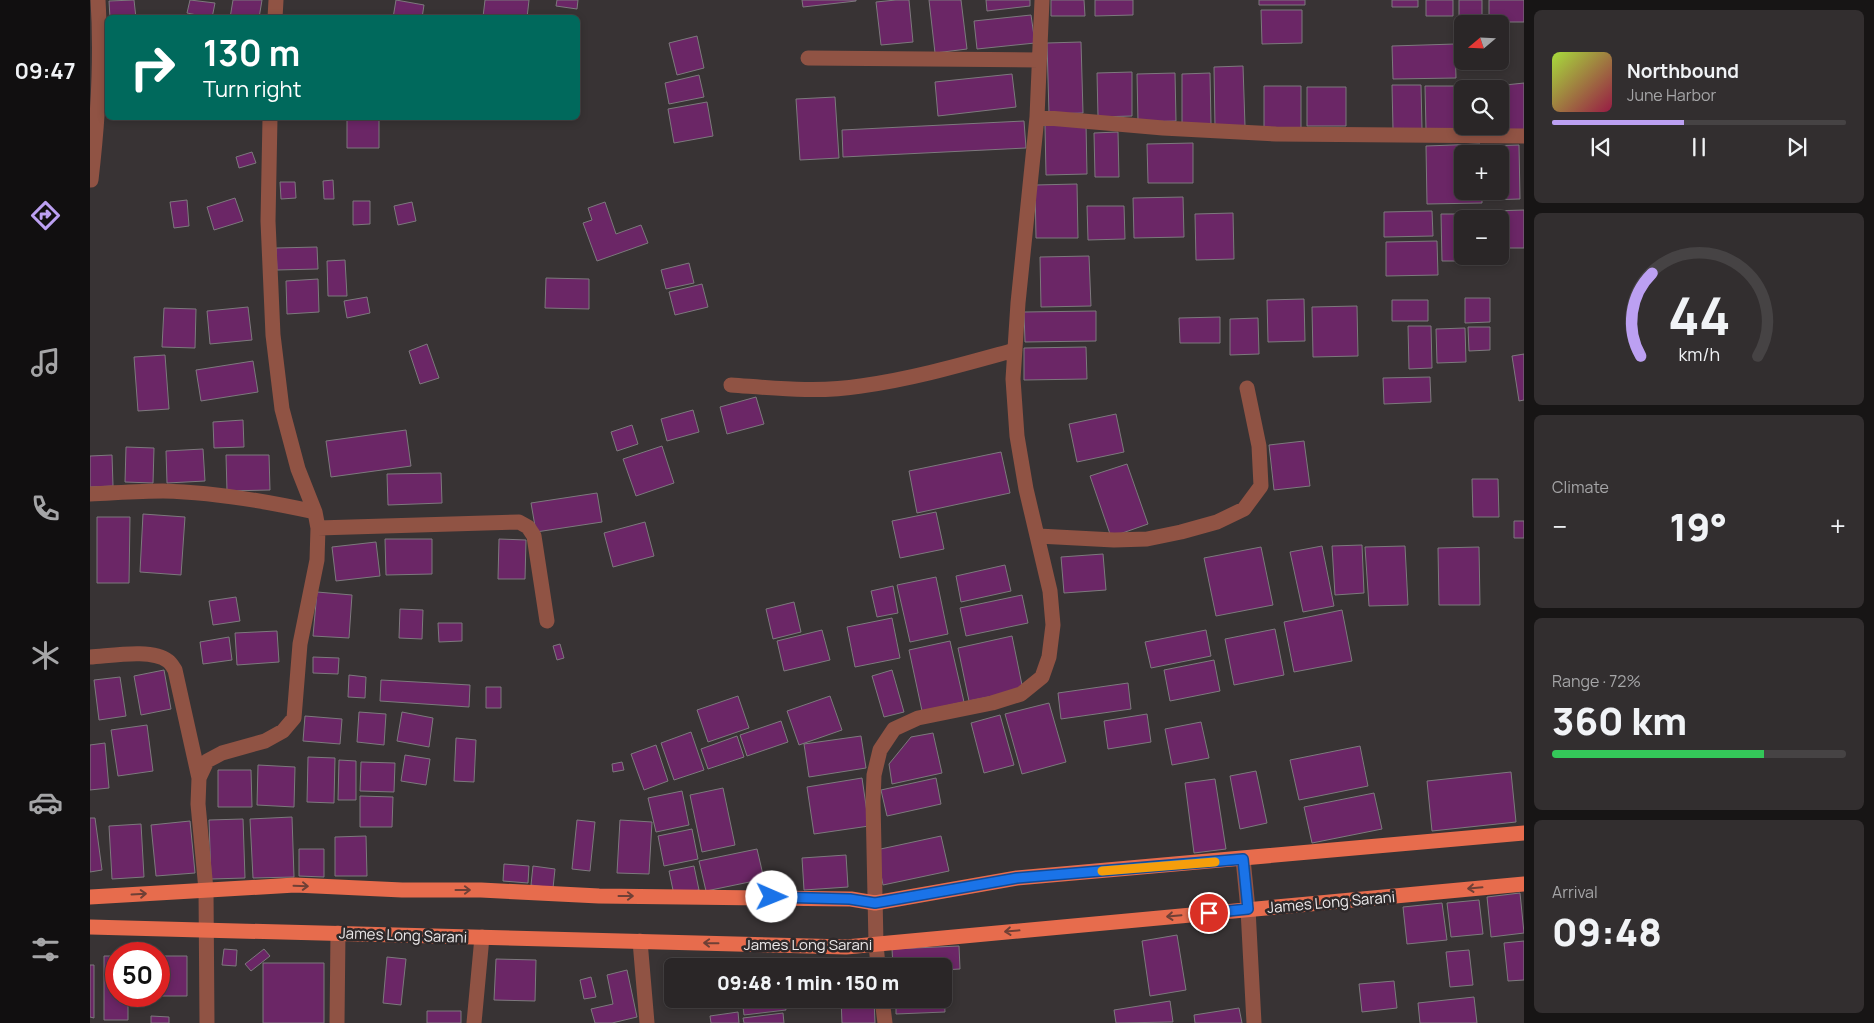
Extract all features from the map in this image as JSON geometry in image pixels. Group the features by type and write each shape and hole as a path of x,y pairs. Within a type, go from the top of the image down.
{"main road":[{"path":"90,897 295,885 402,890 482,890 599,896 752,896 850,899 875,903 1017,878 1524,833"},
{"name":"James Long Sarani","path":"90,927 846,947 1524,884"}],"street":[{"path":"91,180 104,72 98,0"},
{"path":"275,15 276,0"},
{"path":"877,958 873,801 874,775 880,750 894,729 918,718 992,703 1021,694 1042,677 1049,657 1053,625 1050,591 1026,489 1016,436 1013,379 1037,117 1042,0"},
{"path":"808,58 1039,60"},
{"path":"1037,117 1164,128 1276,134 1524,136"},
{"path":"200,778 208,761 222,753 265,742 283,731 294,718 300,644 317,560 318,528 315,512 298,469 282,409 273,335 268,221 270,120"},
{"path":"731,385 811,390 860,387 913,377 1015,350"},
{"path":"1038,536 1114,540 1147,539 1216,522 1244,509 1261,486 1259,446 1247,388"},
{"path":"90,494 162,491 222,495 315,512"},
{"path":"318,528 519,522 528,527 534,536 547,621"},
{"path":"90,657 145,654 158,656 168,661 175,670 200,778 198,804 206,890 207,1023"},
{"path":"1243,859 1248,909 1254,1023"},
{"path":"337,1023 338,934"},
{"path":"474,1023 482,937"},
{"path":"640,941 646,1023"},
{"path":"883,1008 885,1023"}],"building":[{"path":"134,0 136,15 110,15 109,1"},
{"path":"190,0 215,3 213,15 187,13"},
{"path":"233,0 262,0 260,15 230,15"},
{"path":"396,0 424,5 422,15 394,15"},
{"path":"485,0 529,0 527,15 483,15"},
{"path":"557,0 578,0 577,9 556,6"},
{"path":"802,0 856,0 856,1 803,7"},
{"path":"909,0 913,42 881,45 876,2"},
{"path":"929,0 961,0 967,49 935,53"},
{"path":"986,0 1030,0 1030,6 987,11"},
{"path":"1051,0 1084,0 1085,16 1051,16"},
{"path":"1095,0 1133,0 1133,15 1095,16"},
{"path":"1259,0 1305,0 1305,5 1259,5"},
{"path":"1392,0 1418,0 1418,7 1392,7"},
{"path":"1426,0 1453,0 1453,16 1426,16"},
{"path":"1459,0 1482,0 1482,15 1459,15"},
{"path":"1489,0 1524,0 1524,22 1509,22 1509,15 1489,15"},
{"path":"1261,10 1302,10 1302,43 1262,44"},
{"path":"1031,15 1035,43 977,49 974,21"},
{"path":"697,36 704,68 677,75 669,43"},
{"path":"1081,42 1083,113 1049,114 1047,43"},
{"path":"1454,44 1454,70 1456,70 1456,78 1393,79 1392,46"},
{"path":"1243,66 1245,126 1215,127 1214,67"},
{"path":"1132,72 1132,116 1098,117 1097,73"},
{"path":"1175,73 1176,121 1138,122 1137,74"},
{"path":"1210,73 1211,124 1182,125 1182,74"},
{"path":"1012,74 1016,107 938,116 935,82"},
{"path":"699,75 704,97 669,104 665,83"},
{"path":"1524,83 1524,133 1509,134 1509,85"},
{"path":"1392,85 1421,85 1422,129 1393,130"},
{"path":"1264,86 1301,86 1301,131 1264,130"},
{"path":"1425,86 1454,86 1454,129 1426,130"},
{"path":"1307,87 1346,87 1346,126 1307,126"},
{"path":"835,97 839,158 800,160 796,99"},
{"path":"707,102 713,136 674,143 668,109"},
{"path":"347,120 379,120 379,148 347,148"},
{"path":"1024,121 1026,148 843,157 842,130"},
{"path":"1086,124 1087,174 1046,175 1045,125"},
{"path":"1118,132 1119,177 1095,177 1094,133"},
{"path":"1193,143 1193,183 1148,183 1147,144"},
{"path":"1480,144 1454,145 1454,200 1482,200 1482,203 1427,204 1426,146"},
{"path":"1509,145 1519,145 1520,199 1509,199"},
{"path":"252,152 256,163 239,168 236,157"},
{"path":"333,180 334,199 324,199 323,181"},
{"path":"280,182 295,182 296,198 281,199"},
{"path":"1077,184 1078,238 1036,238 1035,185"},
{"path":"1183,197 1184,237 1134,238 1133,198"},
{"path":"235,198 243,221 214,230 207,207"},
{"path":"187,200 189,226 174,228 170,202"},
{"path":"353,201 370,201 370,224 353,225"},
{"path":"412,202 416,221 398,225 394,206"},
{"path":"605,202 616,234 641,225 648,243 597,261 583,223 592,220 588,208"},
{"path":"1087,206 1124,206 1125,239 1088,240"},
{"path":"1509,210 1524,210 1524,248 1509,248"},
{"path":"1432,211 1433,236 1384,237 1384,212"},
{"path":"1233,213 1234,259 1196,260 1195,214"},
{"path":"1441,214 1454,214 1454,261 1442,261"},
{"path":"1437,241 1438,275 1386,276 1386,242"},
{"path":"317,247 318,269 277,270 276,248"},
{"path":"1089,256 1091,306 1041,307 1040,257"},
{"path":"345,260 347,296 328,296 327,261"},
{"path":"689,263 694,283 666,289 661,270"},
{"path":"546,278 589,279 589,309 545,308"},
{"path":"318,279 319,312 287,314 286,281"},
{"path":"702,284 708,307 675,315 669,292"},
{"path":"367,297 370,313 347,318 344,301"},
{"path":"1465,298 1490,298 1490,322 1465,323"},
{"path":"1304,299 1305,341 1268,342 1267,300"},
{"path":"1392,300 1428,300 1428,321 1392,321"},
{"path":"1357,306 1358,356 1313,357 1312,307"},
{"path":"248,307 252,340 210,344 207,311"},
{"path":"164,308 196,309 195,348 162,347"},
{"path":"1096,311 1096,341 1025,342 1024,312"},
{"path":"1220,317 1220,343 1180,343 1179,318"},
{"path":"1258,318 1259,354 1230,355 1230,319"},
{"path":"1408,326 1431,326 1432,368 1409,369"},
{"path":"1468,327 1490,327 1490,350 1469,351"},
{"path":"1465,328 1466,362 1437,363 1436,329"},
{"path":"427,344 439,378 420,384 409,351"},
{"path":"1086,347 1087,379 1024,380 1024,348"},
{"path":"1524,354 1524,400 1519,401 1512,356"},
{"path":"165,355 169,409 138,411 134,357"},
{"path":"253,361 258,392 201,401 196,370"},
{"path":"1430,377 1431,402 1384,404 1383,378"},
{"path":"756,397 764,424 727,434 720,407"},
{"path":"693,410 699,432 667,441 661,419"},
{"path":"1116,414 1124,452 1077,462 1069,424"},
{"path":"243,420 244,447 214,448 213,422"},
{"path":"632,425 638,444 617,451 611,432"},
{"path":"406,430 411,466 331,477 326,441"},
{"path":"1304,441 1310,486 1274,490 1269,445"},
{"path":"662,446 674,483 636,496 623,459"},
{"path":"126,447 154,448 153,483 125,482"},
{"path":"203,449 205,481 167,483 166,451"},
{"path":"1001,452 1010,493 917,513 909,471"},
{"path":"112,455 113,486 90,487 90,456"},
{"path":"226,455 269,455 270,490 227,491"},
{"path":"1127,464 1148,524 1111,537 1090,476"},
{"path":"441,473 442,503 388,505 387,474"},
{"path":"1472,479 1498,479 1499,517 1473,517"},
{"path":"597,493 602,522 536,532 531,503"},
{"path":"936,512 944,549 900,558 892,521"},
{"path":"143,514 185,517 181,575 140,572"},
{"path":"97,517 130,517 129,583 97,583"},
{"path":"1514,521 1524,521 1524,538 1514,538"},
{"path":"645,522 654,556 613,567 604,533"},
{"path":"385,539 432,539 432,574 386,575"},
{"path":"499,539 526,540 525,579 498,579"},
{"path":"376,542 380,576 336,581 332,547"},
{"path":"1362,545 1364,593 1335,595 1332,546"},
{"path":"1322,546 1334,606 1303,612 1290,552"},
{"path":"1405,546 1408,605 1369,606 1365,547"},
{"path":"1261,547 1273,605 1216,616 1204,558"},
{"path":"1479,547 1480,605 1439,605 1438,548"},
{"path":"1103,554 1106,590 1064,593 1061,557"},
{"path":"1005,565 1011,591 961,602 956,576"},
{"path":"936,577 948,634 910,642 897,585"},
{"path":"893,586 898,613 877,617 871,591"},
{"path":"317,592 352,595 349,638 313,636"},
{"path":"1022,595 1028,623 966,636 960,608"},
{"path":"236,597 240,621 213,625 209,601"},
{"path":"794,602 801,632 773,639 766,609"},
{"path":"400,609 423,610 422,639 399,638"},
{"path":"1342,610 1352,661 1294,672 1284,622"},
{"path":"892,618 900,658 855,667 847,627"},
{"path":"438,623 462,623 462,641 439,642"},
{"path":"1275,629 1284,675 1234,685 1225,639"},
{"path":"822,630 830,660 784,671 777,641"},
{"path":"1206,630 1211,656 1151,668 1145,642"},
{"path":"277,631 279,662 237,665 235,633"},
{"path":"1012,636 1023,690 969,701 958,648"},
{"path":"229,637 232,660 203,664 200,642"},
{"path":"950,641 964,702 922,711 909,650"},
{"path":"560,644 564,658 557,660 553,646"},
{"path":"313,657 339,658 338,674 313,673"},
{"path":"1214,660 1220,691 1170,701 1164,670"},
{"path":"164,670 171,709 141,715 134,676"},
{"path":"892,670 904,712 884,717 872,676"},
{"path":"349,675 366,677 365,698 348,697"},
{"path":"120,677 126,716 99,720 94,680"},
{"path":"381,680 470,685 469,707 380,701"},
{"path":"1128,683 1131,709 1061,719 1058,693"},
{"path":"486,687 501,687 501,708 486,708"},
{"path":"738,696 749,728 708,742 697,710"},
{"path":"830,696 842,730 799,745 787,711"},
{"path":"1049,703 1066,762 1022,774 1005,714"},
{"path":"359,712 386,714 384,745 357,742"},
{"path":"402,712 433,718 429,747 397,741"},
{"path":"1147,714 1151,742 1108,749 1104,721"},
{"path":"1000,715 1014,765 984,773 971,723"},
{"path":"305,716 342,719 340,744 303,741"},
{"path":"781,721 788,742 747,756 740,735"},
{"path":"1201,722 1209,758 1172,765 1165,729"},
{"path":"147,725 153,771 118,776 111,730"},
{"path":"691,732 704,770 674,780 661,743"},
{"path":"933,733 942,773 892,784 889,764 911,737"},
{"path":"737,736 744,757 708,769 701,749"},
{"path":"861,736 866,768 809,777 804,744"},
{"path":"456,738 476,740 474,782 454,781"},
{"path":"105,743 109,788 90,790 90,745"},
{"path":"656,745 668,781 644,790 631,754"},
{"path":"1360,746 1368,786 1299,800 1290,760"},
{"path":"405,755 430,759 426,785 401,781"},
{"path":"308,757 335,758 334,803 307,802"},
{"path":"339,760 356,761 356,800 338,800"},
{"path":"361,762 395,763 394,792 360,791"},
{"path":"622,762 624,770 613,772 612,764"},
{"path":"258,765 295,767 294,807 257,805"},
{"path":"218,770 251,770 252,807 218,807"},
{"path":"1256,771 1267,823 1240,829 1230,776"},
{"path":"1511,772 1516,822 1432,831 1427,781"},
{"path":"862,778 869,826 814,834 807,787"},
{"path":"936,778 941,804 887,816 881,790"},
{"path":"1215,779 1226,849 1194,853 1185,783"},
{"path":"723,788 735,845 702,852 690,795"},
{"path":"682,791 689,825 656,832 648,798"},
{"path":"1374,793 1382,829 1312,843 1304,807"},
{"path":"360,796 393,797 392,827 360,827"},
{"path":"292,817 294,877 253,878 250,819"},
{"path":"90,818 95,818 102,870 90,872"},
{"path":"243,819 245,878 211,879 209,820"},
{"path":"577,820 595,822 590,871 572,869"},
{"path":"620,820 652,822 649,874 617,873"},
{"path":"190,821 195,873 156,876 151,825"},
{"path":"141,824 144,877 112,879 109,826"},
{"path":"692,829 698,859 664,866 658,836"},
{"path":"366,836 367,876 335,876 335,837"},
{"path":"941,836 949,871 883,885 876,850"},
{"path":"299,849 324,849 324,877 299,876"},
{"path":"757,849 764,879 706,891 699,861"},
{"path":"846,855 848,887 804,890 802,858"},
{"path":"504,864 529,866 528,883 503,881"},
{"path":"533,866 555,869 553,888 531,885"},
{"path":"694,866 699,890 674,895 669,871"},
{"path":"1520,893 1524,933 1491,937 1487,897"},
{"path":"1479,900 1483,934 1451,937 1447,903"},
{"path":"1442,903 1447,940 1407,944 1403,907"},
{"path":"1177,935 1186,990 1150,996 1142,941"},
{"path":"1524,941 1524,980 1508,981 1504,943"},
{"path":"959,946 960,969 952,969 952,958 893,958 892,949"},
{"path":"224,949 237,950 236,966 222,965"},
{"path":"264,949 270,956 251,971 245,964"},
{"path":"1469,950 1473,985 1450,987 1446,952"},
{"path":"105,956 105,1007 128,1007 128,1020 104,1020"},
{"path":"170,956 187,956 187,996 170,996"},
{"path":"387,957 406,959 401,1005 383,1003"},
{"path":"496,959 536,960 535,1001 494,1000"},
{"path":"263,963 324,963 324,1023 263,1023"},
{"path":"90,965 94,965 94,1018 90,1017"},
{"path":"627,970 637,1017 612,1023 595,1023 591,1009 613,1004 607,975"},
{"path":"591,977 596,997 584,999 580,980"},
{"path":"1394,981 1397,1008 1362,1012 1359,984"},
{"path":"1474,997 1477,1023 1420,1023 1418,1003"},
{"path":"1170,1001 1173,1022 1116,1023 1114,1010"},
{"path":"743,1008 786,1008 786,1010 744,1015"},
{"path":"841,1008 874,1008 875,1023 842,1023"},
{"path":"896,1008 945,1008 945,1012 896,1014"},
{"path":"1239,1008 1242,1023 1195,1023 1194,1015"},
{"path":"427,1011 461,1011 461,1023 427,1023"},
{"path":"738,1012 739,1023 711,1023 710,1016"},
{"path":"783,1013 784,1023 744,1023 743,1018"},
{"path":"151,1016 169,1017 169,1023 151,1023"}],"slow traffic":[{"path":"1102,871 1215,862"}],"route":[{"path":"772,897 850,899 875,903 1017,878 1243,859 1248,909 1209,913"}]}
